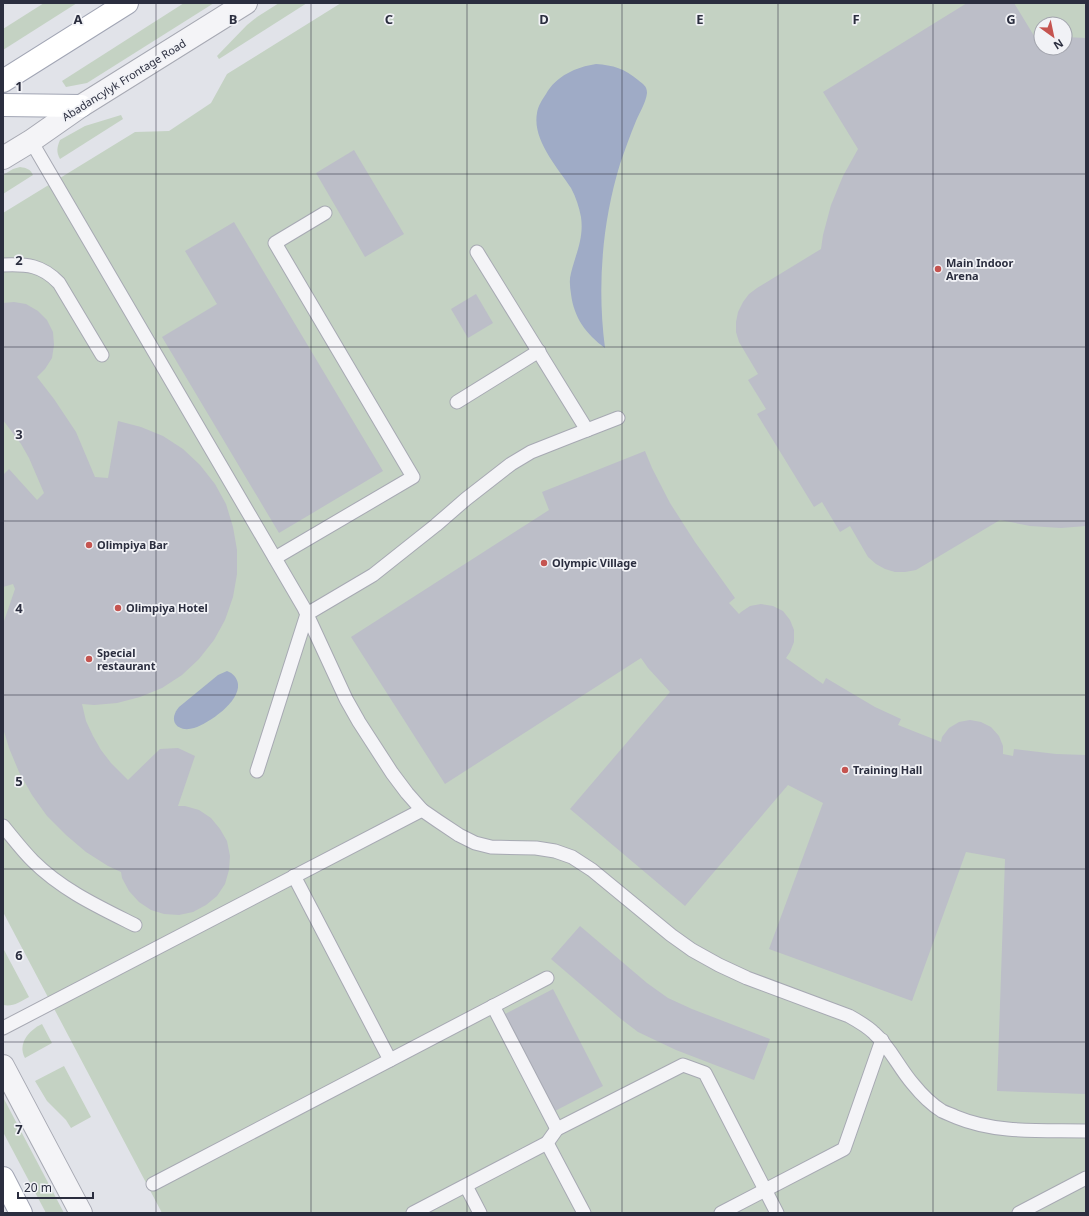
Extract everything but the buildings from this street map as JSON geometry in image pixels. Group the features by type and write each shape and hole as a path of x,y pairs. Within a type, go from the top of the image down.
{"main road":[{"path":"3,81 127,3"},
{"path":"3,105 81,106"},
{"path":"3,1178 21,1213"}],"street":[{"name":"Abadancylyk Frontage Road","path":"3,158 31,141 81,106 246,3"},
{"path":"3,1066 81,1213"}],"lane":[{"path":"31,141 307,614 346,699 392,773 406,793 422,810 454,832 490,847 536,848 555,851 572,857 592,870 671,935 692,950 747,978 849,1016 863,1024 882,1040 912,1084 926,1099 943,1111 963,1120 986,1126 1001,1128 1086,1131"},
{"path":"275,558 413,477 275,243 325,213"},
{"path":"478,252 587,430"},
{"path":"3,265 22,264 40,268 52,275 59,283 102,355"},
{"path":"457,402 539,351"},
{"path":"257,772 307,614 373,575 511,464 531,452 618,418"},
{"path":"3,1028 422,810"},
{"path":"3,826 30,858 75,895 135,924"},
{"path":"294,876 390,1060"},
{"path":"153,1184 547,978"},
{"path":"493,1006 557,1129"},
{"path":"721,1213 844,1149 882,1040"},
{"path":"413,1213 548,1143 557,1129 684,1066 705,1073 777,1213"},
{"path":"548,1143 584,1213"},
{"path":"1019,1213 1086,1178"},
{"path":"466,1186 480,1213"}],"green space":[{"path":"44,3 77,3 3,50 3,29"},
{"path":"184,3 214,3 87,83 66,87 62,81"},
{"path":"279,3 307,3 219,59 217,56 247,25"},
{"name":"Olympic Village","path":"341,3 1086,3 1086,1213 162,1213 3,912 3,213 135,132 169,131 211,103 227,74"},
{"path":"121,115 123,119 60,159 57,150 60,140 85,126"},
{"path":"20,167 28,169 33,175 3,194 3,175"},
{"path":"3,948 29,997 16,1004 3,1005"},
{"path":"42,1024 52,1043 25,1058 22,1048 23,1043 33,1030"},
{"path":"64,1066 91,1117 71,1128 66,1120 47,1101 35,1081"},
{"path":"4,1099 64,1213 46,1213 3,1132"}],"water":[{"path":"596,64 608,65 623,70 644,85 647,93 620,164 605,232 601,279 601,302 605,348 592,337 582,325 575,311 571,294 570,278 579,245 582,225 581,217 571,188 547,153 538,133 536,123 539,105 555,82 567,73 581,67"},
{"path":"227,671 234,676 238,684 234,698 229,705 215,717 194,728 183,729 176,725 174,717 179,707 218,675"}],"place":[{"name":"Main Indoor Arena","path":"938,269"},
{"name":"Olimpiya Bar","path":"89,545"},
{"name":"Olympic Village","path":"544,563"},
{"name":"Olimpiya Hotel","path":"118,608"},
{"name":"Special restaurant","path":"89,659"},
{"name":"Training Hall","path":"845,770"}]}
